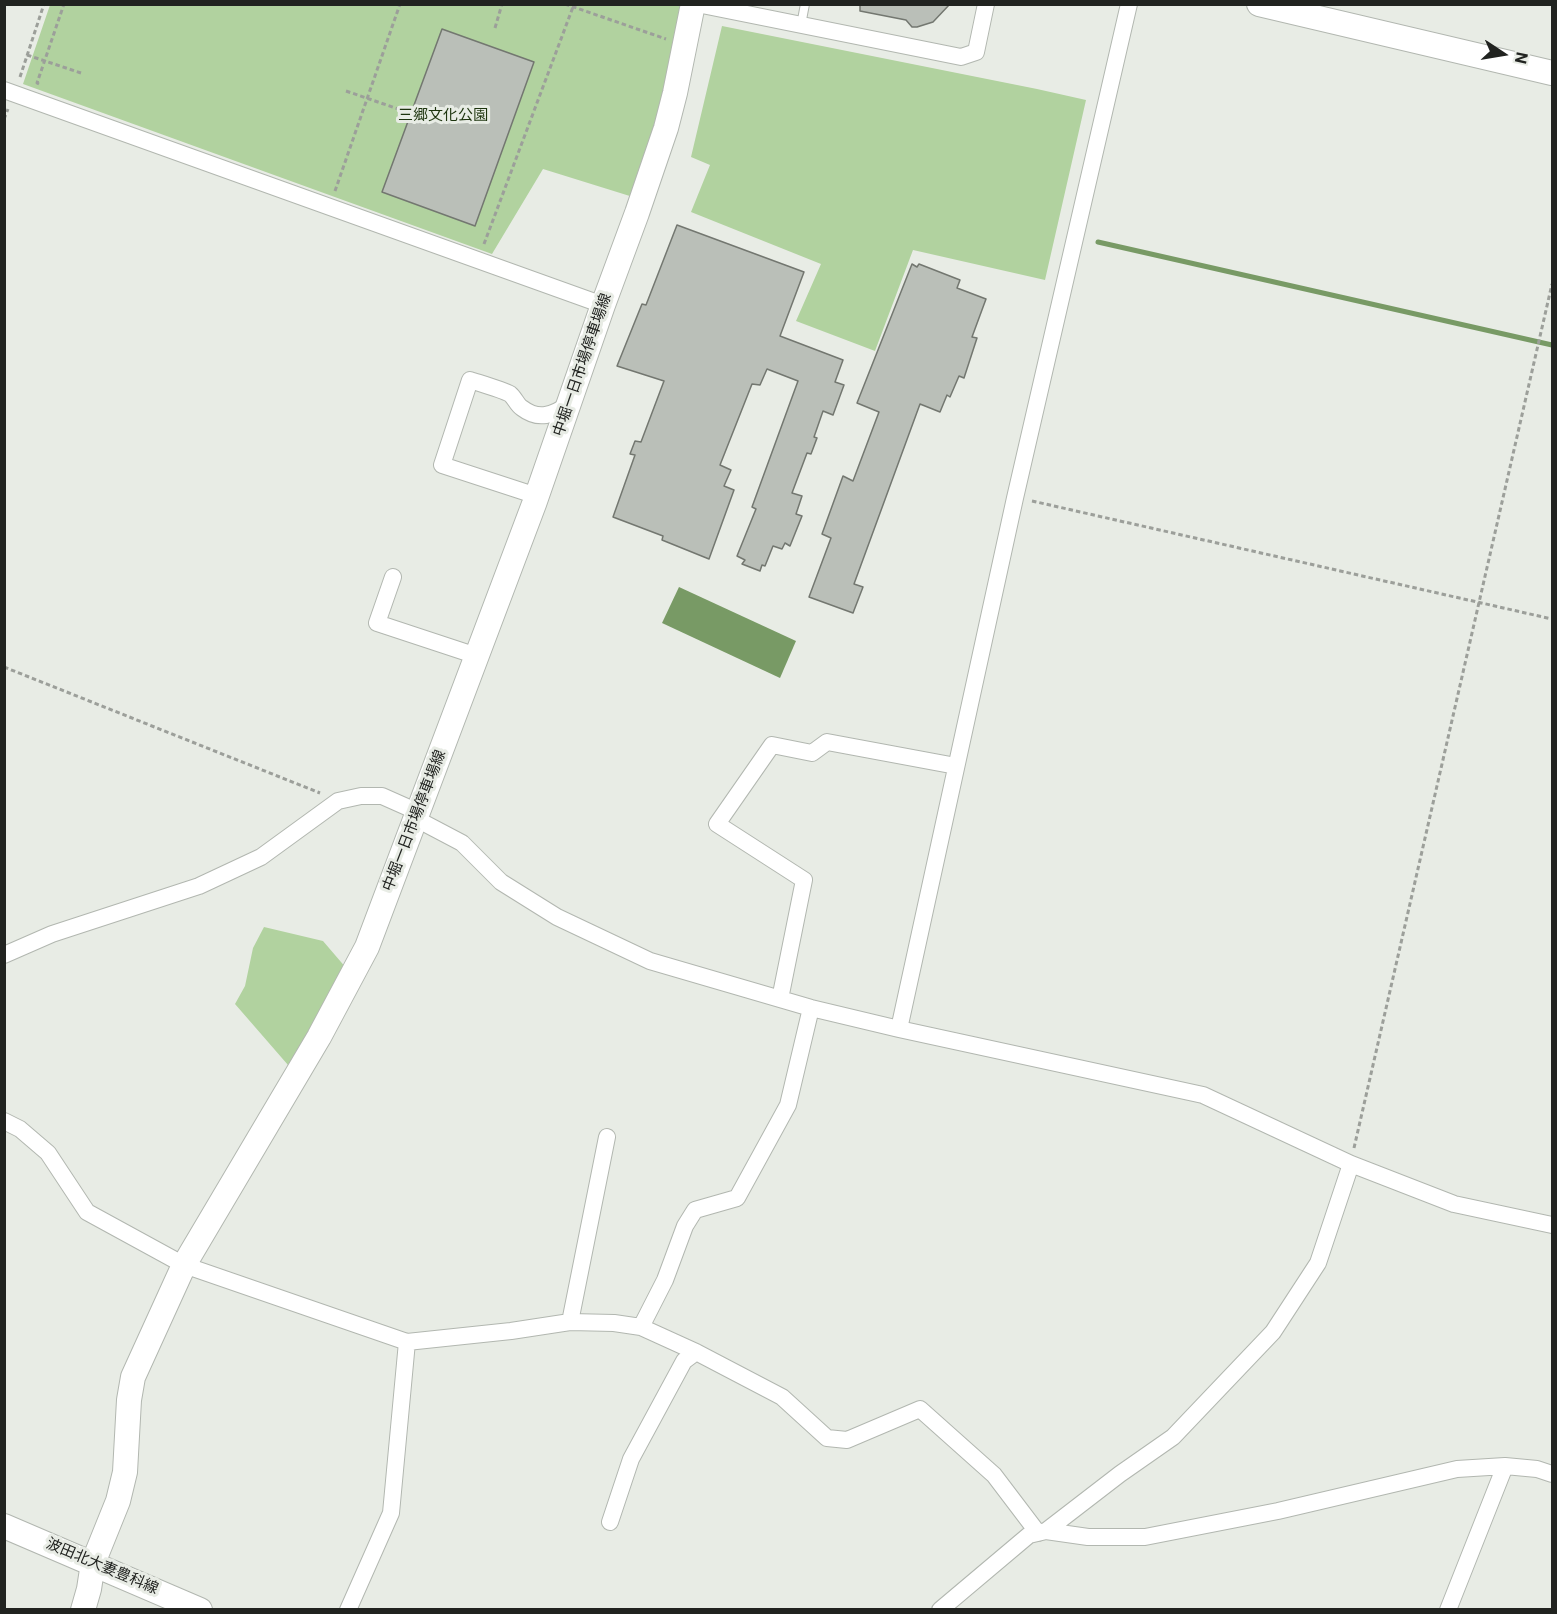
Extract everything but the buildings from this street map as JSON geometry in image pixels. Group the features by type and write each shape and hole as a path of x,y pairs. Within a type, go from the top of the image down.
{"main road":[{"name":"中堀一日市場停車場線","path":"83,1610 93,1563 118,1501 124,1472 129,1400 133,1377 184,1264 318,1037 367,947 537,496 637,213 666,128 695,4"},
{"path":"1259,4 1552,73"},
{"name":"波田北大妻豊科線","path":"4,1526 200,1610"}],"street":[{"path":"695,4 961,57 976,52 986,4"},
{"path":"899,1029 1015,498 1129,4"},
{"path":"9,92 603,305"},
{"path":"537,496 442,465 470,380 510,394 521,408 534,416 546,416 569,404"},
{"path":"393,577 378,623 477,656"},
{"path":"780,999 804,880 717,824 772,745 812,753 827,742 956,766"},
{"path":"4,955 52,934 199,886 261,857 338,801 361,796 382,796 417,816 424,823 462,843 501,882 557,917 650,961 811,1008 1203,1095 1351,1164 1454,1204 1552,1225"},
{"path":"641,1327 665,1280 685,1226 695,1210 737,1198 788,1105 811,1008"},
{"path":"4,1121 20,1129 48,1153 87,1212 184,1264 407,1342 570,1322 614,1323 641,1327 696,1352 782,1397 828,1438 847,1440 920,1409 994,1475 1042,1532"},
{"path":"570,1322 607,1137"},
{"path":"1042,1532 1173,1437 1273,1332 1318,1263 1351,1164"},
{"path":"348,1610 391,1513 407,1342"},
{"path":"610,1522 631,1459 684,1361 696,1352"},
{"path":"1448,1610 1505,1466"},
{"path":"940,1610 1029,1535 1042,1532 1088,1537 1145,1537 1278,1511 1456,1469 1505,1466 1537,1469 1552,1474"}],"lane":[{"path":"801,25 805,4"}],"path":[{"path":"9,92 27,55 44,4"},
{"path":"36,83 64,4"},
{"path":"329,206 400,4"},
{"path":"495,28 502,4"},
{"path":"565,4 685,45"},
{"path":"478,260 573,7"},
{"path":"27,55 81,74"},
{"path":"346,91 407,112"},
{"path":"1351,1164 1552,284"},
{"path":"1015,498 1552,619"},
{"path":"4,667 338,801"}],"green space":[{"name":"三郷文化公園","path":"50,5 683,5 659,123 633,197 543,169 492,254 23,84"},
{"path":"722,26 1086,100 1045,280 913,250 875,351 796,321 821,264 691,212 710,165 691,157"},
{"path":"264,927 323,941 347,969 288,1065 235,1004 245,986 253,948"}],"shaded area":[{"path":"679,587 796,641 780,678 662,623"}],"waterway":[{"path":"1098,242 1552,345"}]}
